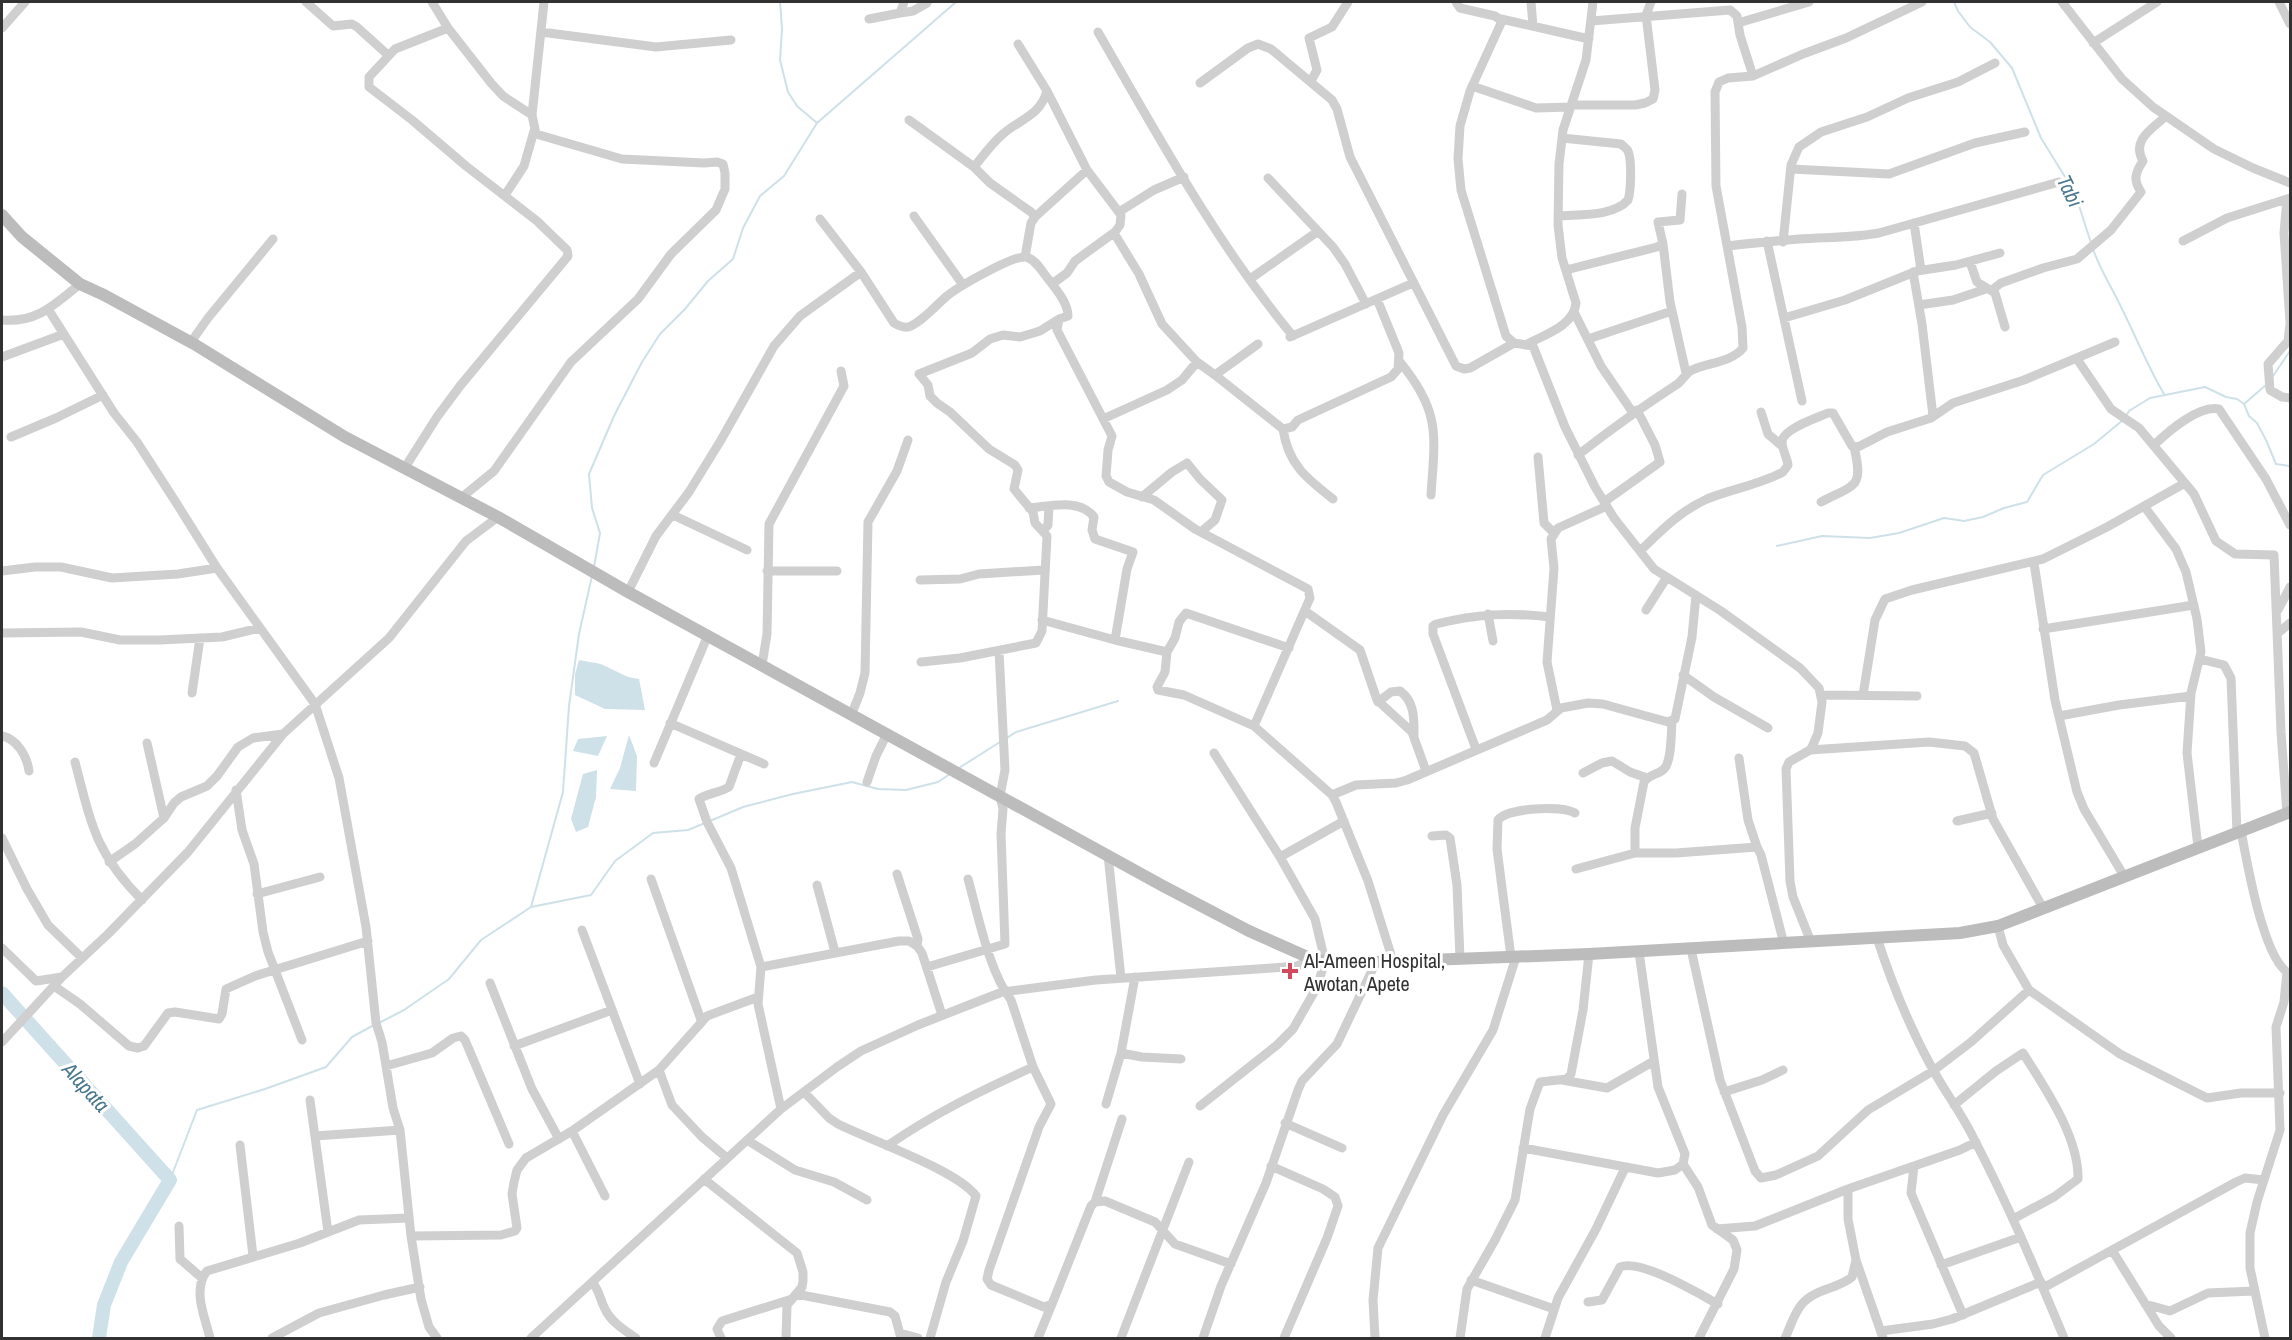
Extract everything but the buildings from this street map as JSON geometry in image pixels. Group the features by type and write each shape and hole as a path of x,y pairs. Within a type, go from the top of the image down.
{"main road":[{"path":"2,214 22,237 80,284 191,342 321,423 498,517 628,592 1108,855 1249,931 1312,959 1376,962 1640,952 1960,933 1998,926 2289,813"}],"street":[{"path":"2,28 25,2"},
{"path":"306,2 333,26 352,24 357,27 388,55"},
{"path":"432,2 448,28 503,96 532,115"},
{"path":"505,195 524,166 534,131 532,115 544,2"},
{"path":"900,12 904,2"},
{"path":"1311,81 1317,70 1309,38 1332,27 1348,2"},
{"path":"1456,2 1460,8 1589,39"},
{"path":"1531,2 1533,26"},
{"path":"1527,344 1562,325 1574,312 1576,303 1562,258 1558,216 1559,164 1562,138 1583,75 1593,2"},
{"path":"1472,86 1536,108 1645,103 1653,99 1655,90 1646,15 1652,2"},
{"path":"1737,2 1735,12 1753,76"},
{"path":"1738,23 1809,2"},
{"path":"1578,455 1635,411 1679,383 1686,373 1727,358 1743,348 1742,327 1716,186 1715,92 1719,82 1728,78 1753,76 1846,38 1922,2"},
{"path":"2062,2 2122,79 2166,116 2214,148 2290,183"},
{"path":"2093,43 2156,2"},
{"path":"2279,2 2290,24"},
{"path":"869,19 913,11 927,3"},
{"path":"1591,21 1715,9 1735,12"},
{"path":"1501,19 1503,24 1472,86 1460,126 1458,159 1461,190 1506,336 1514,343"},
{"path":"404,469 460,386 568,256 567,250 557,238 369,87 369,77 388,55 448,28"},
{"path":"541,32 656,47 731,40"},
{"path":"1098,32 1184,177 1290,337 1413,283"},
{"path":"1018,44 1047,91 1087,170 1119,212 1120,225 1114,234 1075,261 1067,273 1052,284"},
{"path":"1200,83 1248,48 1258,44 1271,49 1326,93 1337,109 1350,157 1456,366 1464,369 1470,368 1514,343 1533,346 1578,455 1606,504 1654,569 1696,595 1800,668 1814,682 1821,695 1818,733 1810,750"},
{"path":"1783,242 1791,168 1799,147 1821,132 1867,117 1908,98 1958,82 1995,63"},
{"path":"974,167 1003,133 1022,122 1044,104 1047,91"},
{"path":"1919,305 1953,300 1989,290 2001,282 2077,259 2097,244 2141,192 2136,185 2135,173 2143,161 2138,147 2140,140 2166,116"},
{"path":"909,120 974,167 990,183 1035,217"},
{"path":"461,498 494,471 571,362 638,299 671,254 688,240 716,210 725,189 725,168 717,162 704,164 622,159 539,136 534,131"},
{"path":"1791,168 1889,174 1975,143 2025,132"},
{"path":"1558,216 1593,213 1615,208 1628,200 1630,186 1628,150 1621,144 1562,138"},
{"path":"1025,257 1031,223 1035,217 1087,170"},
{"path":"1119,212 1154,190 1184,177"},
{"path":"1268,178 1333,247 1345,264 1366,304"},
{"path":"1728,246 1796,239 1862,237 2059,182"},
{"path":"1682,194 1680,220 1658,222 1672,311 1686,373"},
{"path":"2182,241 2227,218 2289,198 2284,233 2290,323 2288,341 2268,364 2270,390 2282,397 2290,398"},
{"path":"914,216 963,285"},
{"path":"820,219 861,272 894,323 899,327 911,326 963,285 1016,258 1025,257 1035,262 1068,308 1068,316 1040,331 1020,337 1003,334 990,339 972,352 919,374 928,385 930,396 937,403 950,412 989,449 1015,465 1018,470 1014,489 1034,514 1035,523 1047,536 1042,632 1036,643 999,651 921,662"},
{"path":"1914,224 1919,305 1933,416"},
{"path":"1250,279 1317,232"},
{"path":"1114,234 1139,274 1162,324 1197,362 1283,429 1290,457 1333,499"},
{"path":"191,342 273,239"},
{"path":"1767,241 1802,401"},
{"path":"1566,270 1663,244"},
{"path":"1784,318 1845,300 1917,271 1970,262 2000,254"},
{"path":"1970,262 1977,282 1997,297 2005,327"},
{"path":"628,592 656,536 673,515 721,440 774,346 800,316 861,272"},
{"path":"2,320 24,320 48,309 80,284"},
{"path":"1283,429 1391,377 1398,369 1400,353 1377,299"},
{"path":"48,309 217,568 315,704 339,778 368,941 377,1027 393,1108 400,1130 411,1236 425,1316 434,1337"},
{"path":"1588,339 1672,311"},
{"path":"1557,710 1547,662 1554,568 1551,539 1558,528 1606,504 1660,462 1658,451 1635,411 1601,366 1574,312"},
{"path":"1059,320 1057,324 1060,339 1112,436 1108,450 1106,476 1109,482 1127,492 1154,500 1201,532 1303,585 1310,593 1305,611 1254,726"},
{"path":"2,357 64,334"},
{"path":"1854,447 1887,432 1933,416 1965,398 2024,380 2115,342"},
{"path":"1215,375 1258,344"},
{"path":"2077,359 2111,409 2133,422 2194,494 2216,541 2235,554 2274,555 2281,732 2289,813"},
{"path":"1103,419 1167,390 1182,380 1197,362"},
{"path":"1400,362 1427,403 1434,428 1431,495"},
{"path":"762,665 767,634 768,524 844,386 841,371"},
{"path":"11,437 103,395"},
{"path":"2154,446 2172,428 2184,421 2212,408 2219,409 2265,479 2290,525"},
{"path":"1640,551 1673,519 1691,507 1783,472 1788,465 1782,446 1768,434 1761,412"},
{"path":"1782,446 1786,433 1828,413 1836,416 1854,447 1860,473 1854,485 1821,502"},
{"path":"852,713 865,673 868,522 897,471 908,440"},
{"path":"1538,457 1544,523 1554,533"},
{"path":"1142,497 1172,472 1187,463 1222,500 1215,520 1201,532"},
{"path":"1863,695 1875,620 1885,599 1922,587 2034,563 2066,549 2185,483"},
{"path":"1029,508 1066,505 1085,508 1094,517 1092,530 1095,538 1133,552 1127,569 1115,640"},
{"path":"1043,531 1048,525 1049,506"},
{"path":"2144,506 2176,549 2186,572 2201,646 2191,696 2187,753 2198,848"},
{"path":"673,515 747,550"},
{"path":"2,1042 62,977 142,900 203,836 236,790 260,766 283,734 389,638 466,541 498,517"},
{"path":"2034,563 2059,716 2077,792 2084,809 2124,876"},
{"path":"2,571 61,567 112,578 178,574 217,568"},
{"path":"920,580 960,579 979,574 1044,570"},
{"path":"767,571 837,571"},
{"path":"1646,610 1667,577"},
{"path":"2277,612 2290,587"},
{"path":"1635,853 1635,828 1644,782 1664,769 1669,755 1672,721 1675,719 1692,638 1696,595"},
{"path":"2043,629 2194,605"},
{"path":"1305,611 1359,650 1378,702 1414,736"},
{"path":"1289,648 1186,613 1179,622 1175,638 1167,652 1165,672 1157,687 1158,690 1184,695 1254,726 1332,795 1368,881 1393,961"},
{"path":"1476,749 1433,630 1436,624 1488,614 1520,613 1550,617"},
{"path":"1488,614 1493,641"},
{"path":"1042,620 1167,652"},
{"path":"2278,633 2290,623"},
{"path":"2,633 81,632 120,640 200,639 260,628"},
{"path":"654,763 708,635"},
{"path":"192,693 200,639"},
{"path":"927,967 1004,945 1006,941 1000,834 1003,809 1000,796 1005,770 999,651"},
{"path":"2200,659 2224,665 2231,678 2239,832 2261,921 2282,968 2289,973 2277,1027 2280,1130 2251,1227 2250,1268 2265,1338"},
{"path":"2279,671 2290,668"},
{"path":"1683,675 1714,697 1768,728"},
{"path":"1378,702 1391,692 1400,691 1407,696 1414,716 1414,736 1426,771"},
{"path":"1821,695 1917,696"},
{"path":"2059,716 2119,705 2191,696"},
{"path":"1332,795 1356,785 1396,783 1547,720 1557,710 1588,703 1603,704 1661,721 1672,721"},
{"path":"670,723 764,764"},
{"path":"109,862 164,818 181,797 207,786 238,747 253,738 283,734"},
{"path":"867,782 887,734"},
{"path":"2,736 9,737 19,748 28,761 29,771"},
{"path":"1811,942 1793,897 1790,881 1786,782 1789,762 1810,750 1929,742 1965,746 1974,753 1999,830 2043,908"},
{"path":"147,743 164,818"},
{"path":"1200,1106 1277,1045 1293,1029 1317,987 1325,961 1315,919 1281,857 1214,753"},
{"path":"741,754 729,787 699,799 707,822 730,868 761,967 758,997 781,1109"},
{"path":"1739,758 1748,820 1761,855 1784,944"},
{"path":"1583,773 1602,763 1612,761 1630,772 1647,778"},
{"path":"75,762 94,833 109,862 123,881 142,900"},
{"path":"236,790 242,830 254,864 263,932 274,970 302,1040"},
{"path":"1375,1338 1373,1300 1378,1248 1443,1116 1493,1030 1514,957 1497,849 1498,820 1504,814 1544,808 1559,808 1575,813"},
{"path":"1957,821 1992,813"},
{"path":"1281,857 1344,821"},
{"path":"1432,836 1446,835 1450,838 1456,885 1460,959"},
{"path":"2,838 48,925 82,958"},
{"path":"1576,869 1635,853 1676,853 1757,847"},
{"path":"1108,855 1121,978"},
{"path":"897,874 918,939 917,946"},
{"path":"257,894 320,877"},
{"path":"651,879 701,1020"},
{"path":"968,879 988,950 1011,1000 1033,1067 1050,1102 1050,1107 1039,1127 987,1279 991,1285 1044,1307 1052,1304"},
{"path":"817,885 835,952"},
{"path":"1998,926 2003,945 2029,990 2120,1054 2201,1097 2280,1092"},
{"path":"582,930 640,1084"},
{"path":"1877,938 1895,992 1933,1071 1976,1142 2013,1219 2064,1338"},
{"path":"54,986 80,1004 129,1046 138,1048 144,1046 168,1013 219,1018 222,1014 226,989 274,970 368,941"},
{"path":"761,967 835,952 909,941 917,946 927,967 942,1015"},
{"path":"2,948 36,981 62,977"},
{"path":"1691,949 1724,1092 1755,1171 1759,1177 1766,1178 1818,1156 1868,1110 1933,1071 1971,1042 2029,990"},
{"path":"1523,1148 1625,1168 1666,1173 1683,1164 1685,1154 1658,1087 1640,952"},
{"path":"1460,1338 1464,1299 1471,1280 1515,1200 1530,1109 1540,1082 1569,1077 1577,1047 1589,954"},
{"path":"531,1338 781,1109 861,1051 942,1015 1005,991 1121,978 1296,966 1312,959"},
{"path":"1203,1338 1213,1306 1253,1215 1302,1081 1337,1044 1376,962"},
{"path":"1106,1104 1121,1053 1135,977"},
{"path":"490,983 532,1089 559,1139"},
{"path":"411,1236 501,1235 514,1232 517,1228 512,1194 517,1170 526,1158 572,1131 659,1070 701,1020 758,997"},
{"path":"514,1046 612,1010"},
{"path":"386,1066 432,1053 453,1038 461,1036 470,1050 509,1144"},
{"path":"1121,1053 1142,1057 1181,1059"},
{"path":"1954,1105 1996,1071 2023,1053 2049,1096 2067,1132 2077,1166 2078,1179 2054,1197 2013,1219"},
{"path":"1560,1079 1591,1087 1607,1088 1654,1061"},
{"path":"887,1146 929,1118 973,1094 1033,1067"},
{"path":"659,1070 672,1105 702,1137 727,1158"},
{"path":"1724,1092 1762,1080 1783,1070"},
{"path":"804,1092 838,1124 938,1169 972,1190 976,1196 963,1241 946,1282 930,1338"},
{"path":"310,1100 328,1232"},
{"path":"1038,1338 1091,1206 1095,1202 1122,1119"},
{"path":"1286,1123 1341,1148"},
{"path":"315,1136 400,1130"},
{"path":"2280,1130 2290,1131"},
{"path":"572,1131 605,1196"},
{"path":"747,1140 795,1170 834,1182 867,1200"},
{"path":"1717,1228 1755,1226 1976,1142"},
{"path":"240,1145 253,1256"},
{"path":"1121,1338 1189,1162"},
{"path":"1683,1164 1698,1186 1709,1220 1733,1239 1737,1250 1734,1269 1699,1338"},
{"path":"1271,1166 1323,1189 1335,1197 1338,1206 1327,1238 1284,1338"},
{"path":"1914,1166 1911,1193 1963,1316"},
{"path":"1545,1338 1554,1309 1572,1270 1596,1229 1625,1168"},
{"path":"1848,1189 1848,1219 1856,1260 1882,1335 1963,1316 2042,1285 2112,1250 2236,1182 2246,1178 2264,1180"},
{"path":"704,1179 797,1253 803,1272 803,1281 802,1287 786,1311 786,1338"},
{"path":"1095,1202 1105,1201 1155,1222 1175,1244 1231,1264"},
{"path":"210,1338 200,1288 202,1278 207,1271 300,1243 359,1220 409,1218"},
{"path":"179,1226 180,1259 202,1278"},
{"path":"1941,1265 2021,1237"},
{"path":"2112,1250 2159,1326 2170,1338"},
{"path":"1785,1338 1801,1304 1845,1283 1852,1277 1856,1260"},
{"path":"1588,1302 1602,1300 1620,1267 1626,1265 1644,1269 1683,1285 1718,1304"},
{"path":"1471,1280 1554,1309"},
{"path":"593,1283 601,1294 604,1309 610,1317 636,1338"},
{"path":"272,1338 319,1313 420,1287"},
{"path":"2145,1304 2170,1311 2212,1292 2254,1290"},
{"path":"717,1335 722,1321 794,1296 890,1312 895,1316 901,1336 918,1338"}],"shaded area":[{"path":"579,660 601,664 628,677 639,679 645,710 605,709 575,695 575,674"},
{"path":"629,735 637,756 636,791 610,789 620,768"},
{"path":"607,736 598,756 573,751 578,739"},
{"path":"597,770 596,797 588,827 576,832 571,819 583,774"}],"waterway":[{"path":"780,2 782,29 780,60 788,92 797,106 817,123"},
{"path":"594,567 600,533 592,508 589,474 614,416 642,362 660,334 708,281 733,259 743,228 760,196 784,176 817,123 956,2"},
{"name":"Tabi","path":"1954,2 1970,27 1990,42 2012,68 2041,138 2075,193 2091,243"},
{"name":"Tabi","path":"2093,249 2164,394"},
{"path":"2273,376 2290,351"},
{"path":"2244,404 2266,385"},
{"name":"Tabi","path":"2126,416 2129,411 2150,398 2205,387 2244,404 2249,416 2257,423 2276,464 2290,466"},
{"path":"1777,546 1822,536 1870,538 1899,533 1944,518 1964,521 1983,517 2027,502 2043,475 2094,444 2123,420"},
{"path":"531,907 563,792 569,706 579,634 592,576"},
{"path":"1007,738 1016,732 1118,701"},
{"path":"959,768 1000,742"},
{"path":"710,821 743,807 852,782 878,789 906,790 938,782 950,774"},
{"path":"379,1023 404,1010 449,979 481,940 531,907 591,895 615,861 653,833 688,830 705,823"},
{"name":"Alapata","path":"2,993 170,1180 121,1262 104,1305 99,1338"},
{"path":"170,1180 197,1110 326,1067 352,1037 374,1025"}],"place":[{"name":"Al-Ameen Hospital, Awotan, Apete","path":"1290,971"}]}
